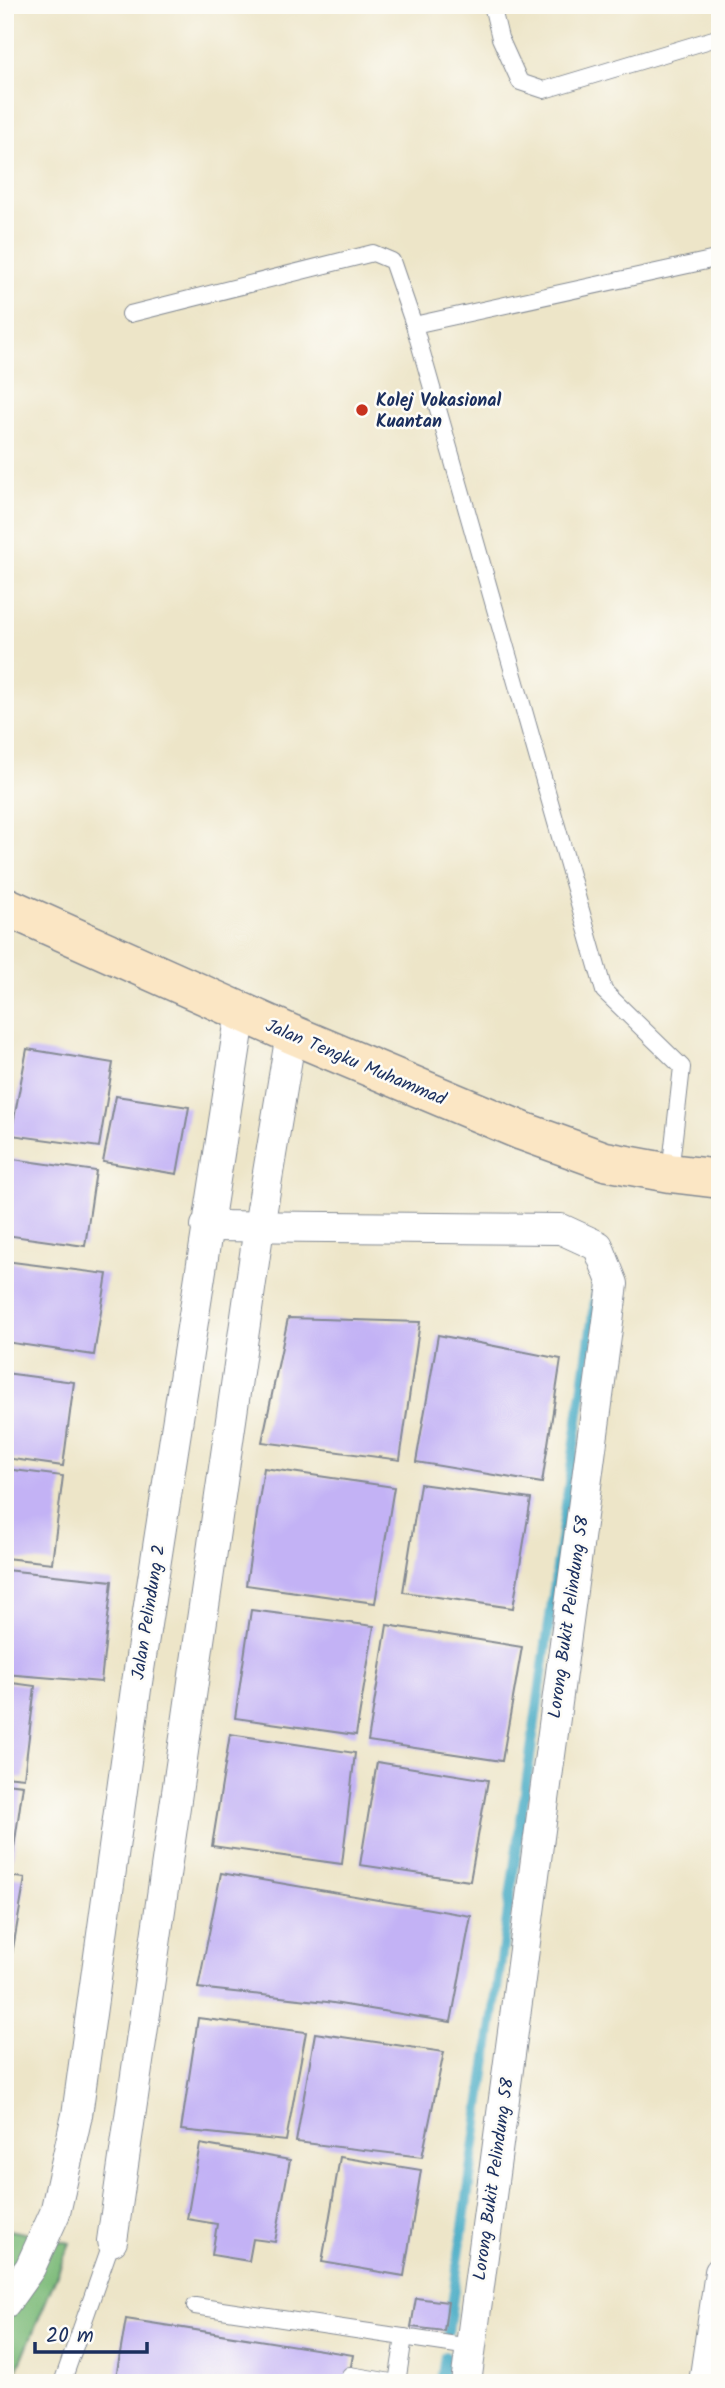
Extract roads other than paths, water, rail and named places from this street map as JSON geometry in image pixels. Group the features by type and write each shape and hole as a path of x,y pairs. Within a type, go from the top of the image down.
{"main road":[{"name":"Jalan Tengku Muhammad","path":"5,906 291,1034 522,1132 605,1161 720,1179"}],"street":[{"name":"Jalan Pelindung 2","path":"5,2303 30,2268 55,2213 77,2115 136,1689 241,1012"},
{"path":"112,2241 259,1227 291,1034"},
{"name":"Lorong Bukit Pelindung 58","path":"206,1226 561,1229 598,1246 613,1284 466,2383"},
{"path":"704,2383 720,2272"}],"lane":[{"path":"492,5 500,38 520,82 544,90 720,37"},
{"path":"130,314 373,253 392,261 414,325 604,991 682,1067 670,1173"},
{"path":"414,325 720,258"},
{"path":"62,2383 112,2241"},
{"path":"195,2306 470,2347"},
{"path":"350,2375 397,2383 404,2337"}],"waterway":[{"path":"448,2332 599,1273"},
{"path":"441,2383 445,2356"}],"place":[{"name":"Kolej Vokasional Kuantan","path":"362,410"}]}
